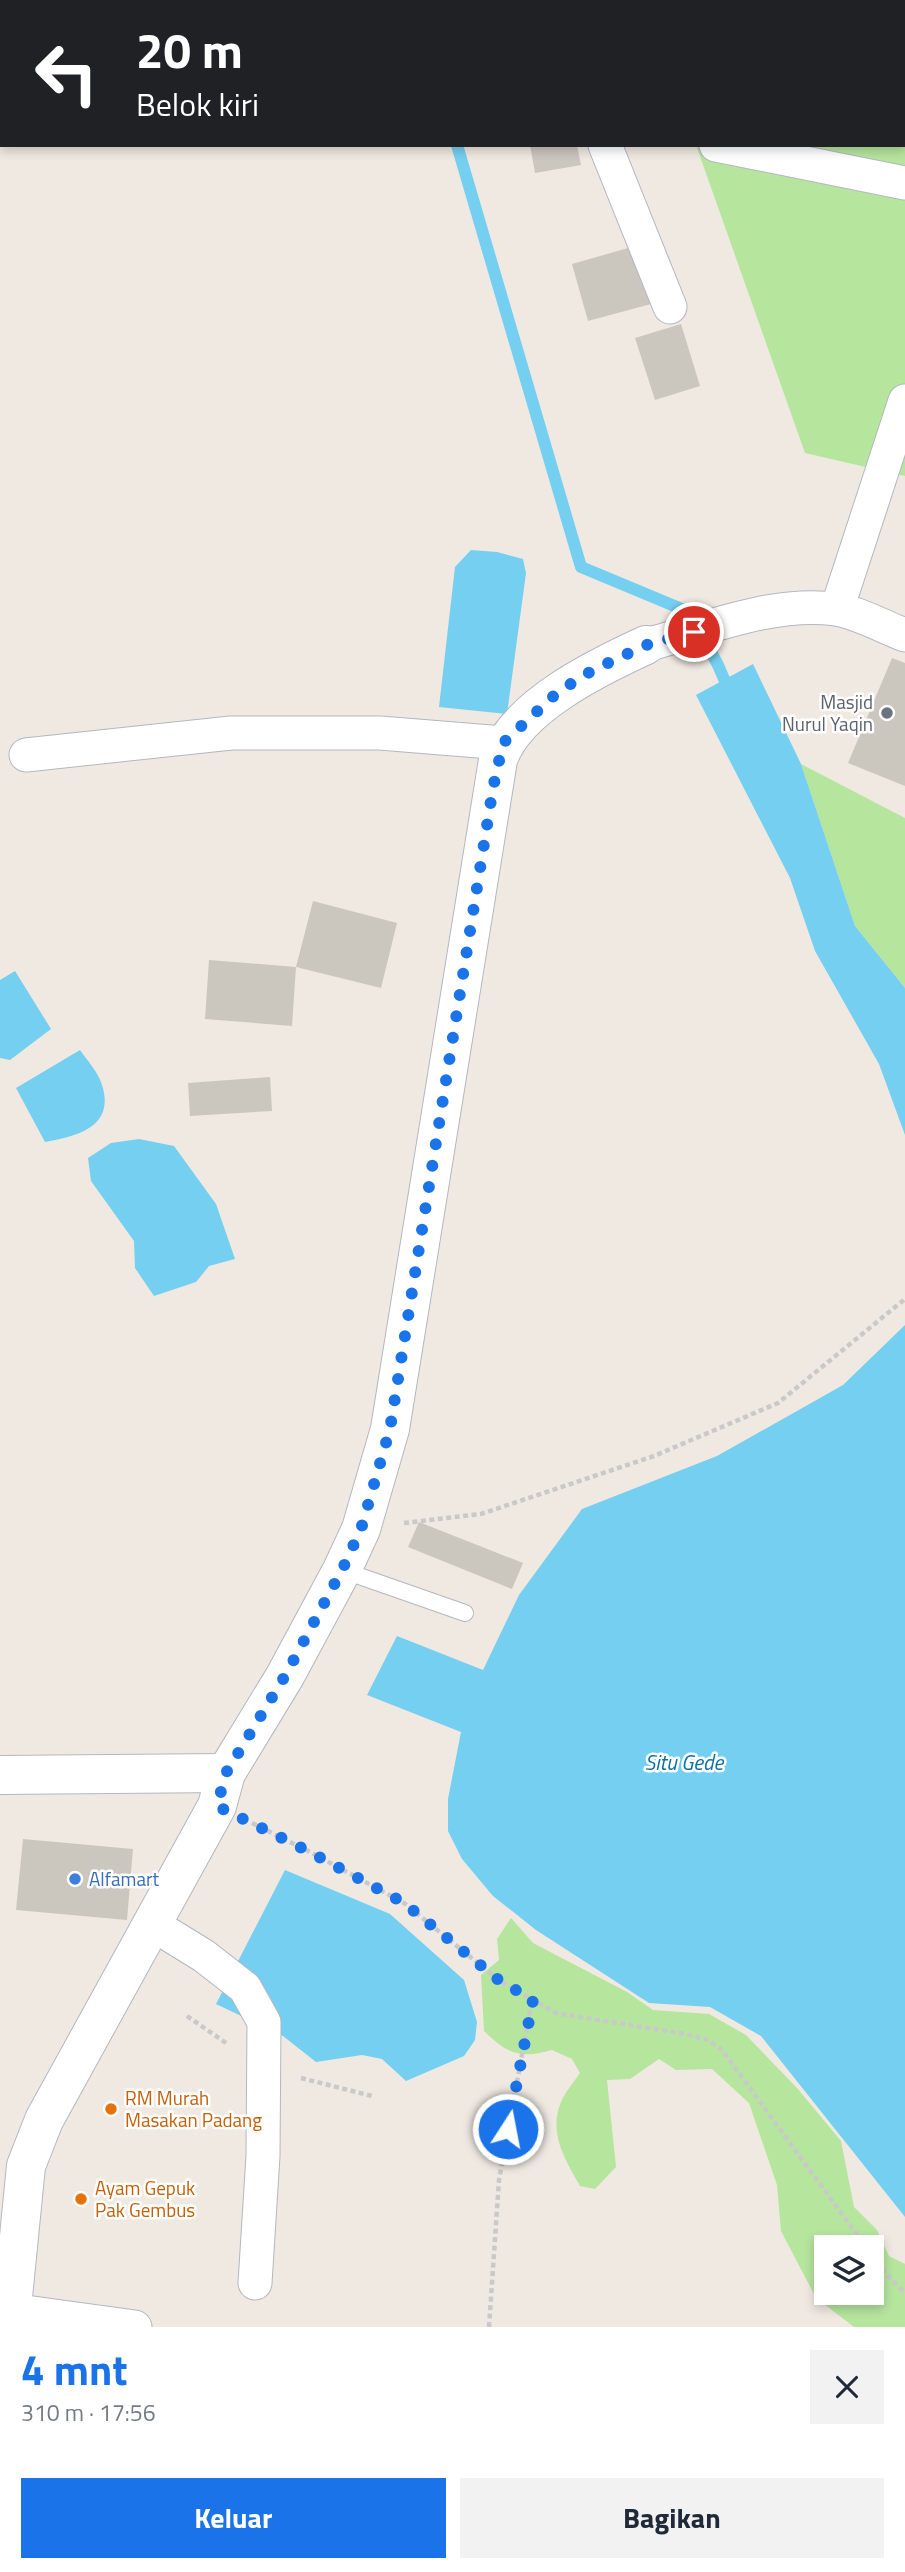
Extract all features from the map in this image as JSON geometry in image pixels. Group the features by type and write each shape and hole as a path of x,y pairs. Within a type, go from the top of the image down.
{"street":[{"path":"606,147 670,307"},
{"path":"726,147 905,183"},
{"path":"837,609 905,401"},
{"path":"135,2327 10,2319 26,2166 44,2120 342,1570 361,1529 390,1429 493,788 503,743 558,692 593,670 646,645 743,618 789,608 837,609 905,635"},
{"path":"26,755 231,733 380,733 503,743"},
{"path":"0,1775 222,1789"},
{"path":"152,1924 204,1956 245,1988 264,2022 263,2155 255,2283"}],"lane":[{"path":"342,1570 465,1613"}],"path":[{"path":"361,1529 481,1514 654,1456 778,1403 905,1299"},
{"path":"222,1789 310,1852 404,1903 500,1981 556,2012 652,2027 708,2040 722,2050 857,2235"},
{"path":"489,2327 499,2180 533,2000"},
{"path":"884,2272 905,2292"}],"green space":[{"path":"697,147 905,147 905,476 805,453"},
{"path":"801,764 905,818 905,988 855,926"},
{"path":"511,1918 533,1943 627,1992 653,2010 709,2014 746,2035 797,2088 841,2141 854,2207 879,2235 814,2235 814,2294 781,2231 777,2185 749,2103 712,2069 676,2070 659,2059 630,2079 607,2080 616,2167 595,2189 580,2186 560,2146 556,2124 563,2098 580,2073 572,2059 552,2050 531,2054 515,2053 500,2045 484,2031 481,1975 499,1960 497,1939"},
{"path":"884,2245 889,2256 905,2264 905,2327 854,2327 825,2305 884,2305"}],"water":[{"path":"471,550 497,552 523,559 526,573 507,714 439,707 455,567"},
{"path":"753,664 801,764 855,926 905,988 905,1135 879,1064 815,951 790,878 696,695"},
{"path":"15,971 51,1029 10,1060 0,1058 0,980"},
{"path":"80,1050 101,1082 105,1097 104,1109 99,1119 82,1132 45,1142 16,1088"},
{"path":"139,1139 174,1146 216,1204 235,1259 209,1266 196,1282 154,1296 135,1268 134,1241 91,1181 88,1158 111,1143"},
{"name":"Situ Gede","path":"905,1325 905,2217 761,2036 710,2007 649,2003 536,1930 493,1896 462,1859 448,1831 448,1799 461,1732 367,1695 397,1636 483,1670 519,1595 582,1509 717,1456 843,1385"},
{"path":"285,1870 390,1914 464,1980 477,2022 475,2040 464,2056 406,2081 382,2059 362,2055 316,2062 283,2036 216,2004"}],"building":[{"path":"530,147 577,147 581,165 535,173"},
{"path":"635,246 651,304 588,321 572,264"},
{"path":"681,324 700,386 655,400 635,338"},
{"name":"Masjid Nurul Yaqin","path":"892,658 905,663 905,786 848,763"},
{"path":"313,901 397,923 381,988 296,967"},
{"path":"209,960 296,967 292,1026 205,1019"},
{"path":"270,1077 272,1111 190,1116 188,1083"},
{"path":"419,1522 523,1563 512,1589 408,1547"},
{"name":"Alfamart","path":"23,1839 133,1849 127,1920 16,1910"}],"waterway":[{"path":"458,147 581,567 689,612 730,693"}],"place":[{"name":"Masjid Nurul Yaqin","path":"887,713"},
{"name":"Alfamart","path":"75,1879"},
{"name":"RM Murah Masakan Padang","path":"111,2109"},
{"name":"Ayam Gepuk Pak Gembus","path":"81,2199"}],"route":[{"path":"508,2129 533,2000 500,1981 404,1903 217,1806 226,1773 285,1676 342,1570 361,1529 379,1472 390,1429 493,788 503,743 558,692 593,670 646,645 694,632"}]}
